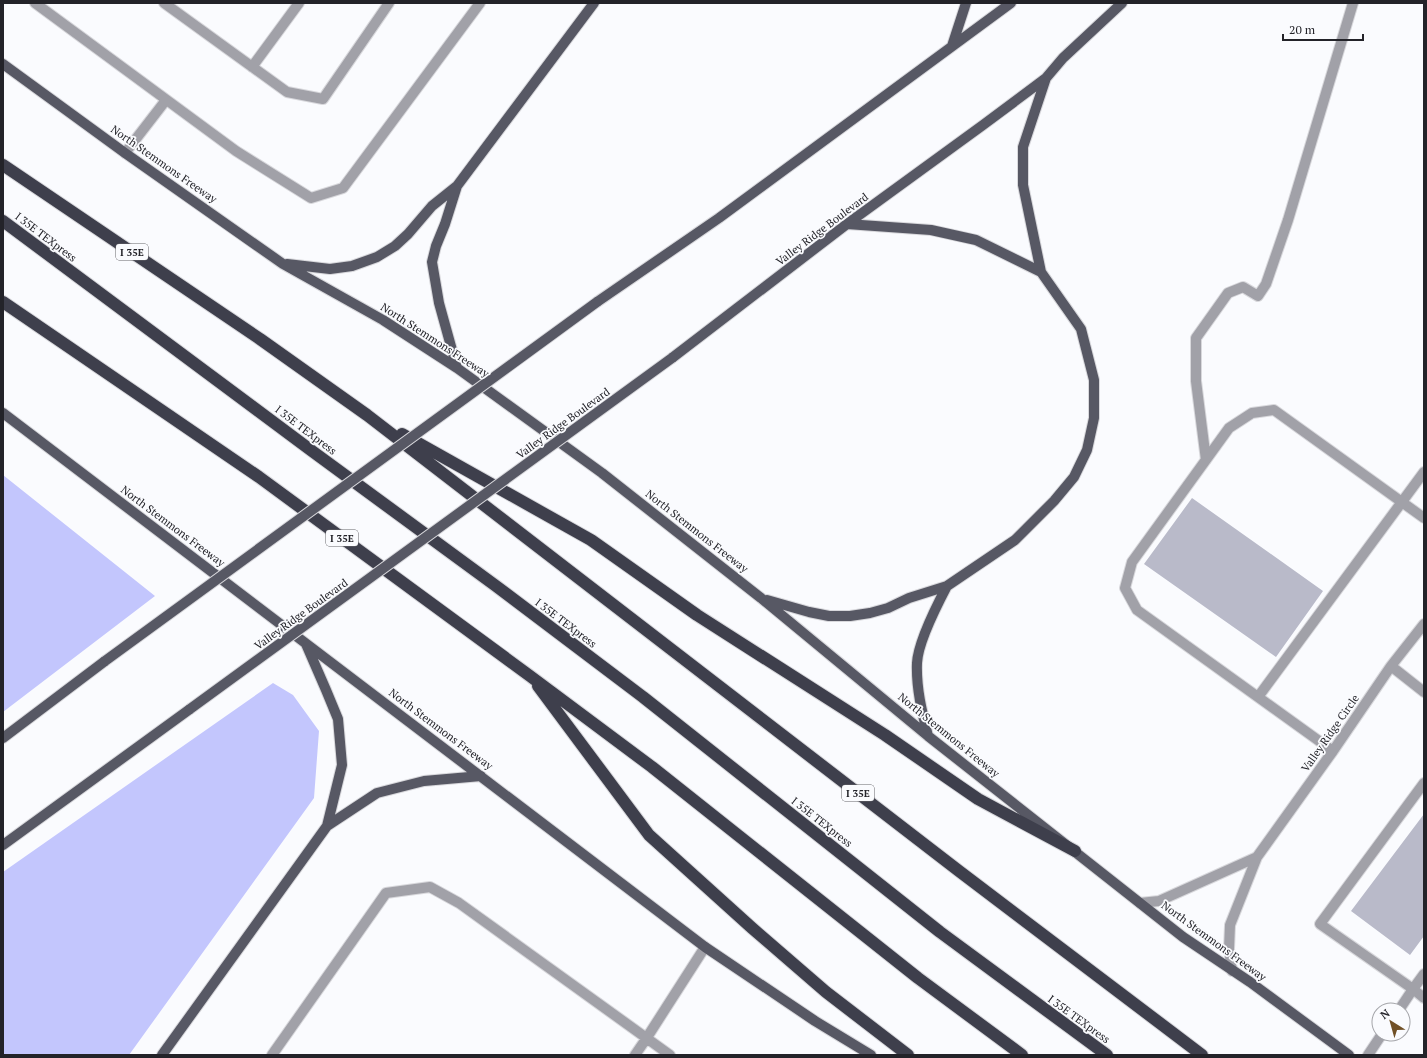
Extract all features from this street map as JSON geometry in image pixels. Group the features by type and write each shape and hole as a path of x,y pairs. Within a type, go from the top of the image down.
{"highway":[{"name":"I 35E","path":"3,165 254,335 367,415 959,871 1202,1055"},
{"name":"I 35E TEXpress","path":"3,221 496,586 643,697 940,932 1107,1055"},
{"name":"I 35E","path":"3,302 258,477 652,766 918,978 1022,1055"},
{"path":"367,415 591,540 697,615 886,735 978,799 1075,851"},
{"path":"530,676 650,835 752,928 826,992 908,1055"}],"main road":[{"path":"283,264 330,268 352,266 377,257 395,246 408,234 432,206 457,186 594,3"},
{"path":"952,46 966,3"},
{"path":"3,738 105,661 597,302 719,218 1011,3"},
{"name":"Valley Ridge Boulevard","path":"3,845 672,358 847,224 984,126 1046,78 1063,58 1122,3"},
{"name":"North Stemmons Freeway","path":"3,64 125,153 283,264 383,320 457,368 602,473 761,598 928,736 1183,937 1250,982 1349,1055"},
{"path":"761,598 809,612 830,616 850,616 888,608 909,598 947,586 1015,540 1054,501 1074,477 1087,450 1094,418 1094,380 1081,329 1041,272 1023,186 1023,147 1046,78"},
{"path":"457,186 432,262 439,303 457,368"},
{"path":"847,224 931,230 976,240 1041,272"},
{"name":"North Stemmons Freeway","path":"3,413 705,946 815,1021 871,1055"},
{"path":"928,736 920,704 917,683 917,662 930,622 947,586"},
{"path":"305,642 338,720 342,765 327,826"},
{"path":"162,1055 327,826 377,793 424,781 481,776"}],"street":[{"path":"36,3 236,151 311,198 344,188 480,3"},
{"path":"164,3 287,92 323,99 389,3"},
{"path":"252,67 299,3"},
{"path":"1206,460 1196,381 1196,338 1228,293 1243,287 1258,296 1266,284 1288,220 1353,3"},
{"path":"125,153 166,100"},
{"path":"1333,751 1137,610 1125,588 1132,562 1229,428 1252,413 1274,410 1424,518"},
{"path":"1258,697 1424,472"},
{"name":"Valley Ridge Circle","path":"1232,971 1229,949 1230,925 1256,858 1333,751 1391,666 1424,624"},
{"path":"1391,666 1424,692"},
{"path":"1424,783 1320,924 1424,998"},
{"path":"1140,903 1159,901 1256,858"},
{"path":"272,1055 386,893 430,887 459,903 670,1055"},
{"path":"634,1055 646,1039 705,946"},
{"path":"1404,1002 1424,974"},
{"path":"1368,1055 1377,1042"}],"shaded area":[{"path":"3,475 155,596 3,712"},
{"path":"273,683 293,695 319,731 314,798 129,1055 3,1055 3,872"}],"building":[{"path":"1192,498 1323,591 1276,657 1144,564"},
{"path":"1424,814 1424,936 1410,955 1351,911"}]}
